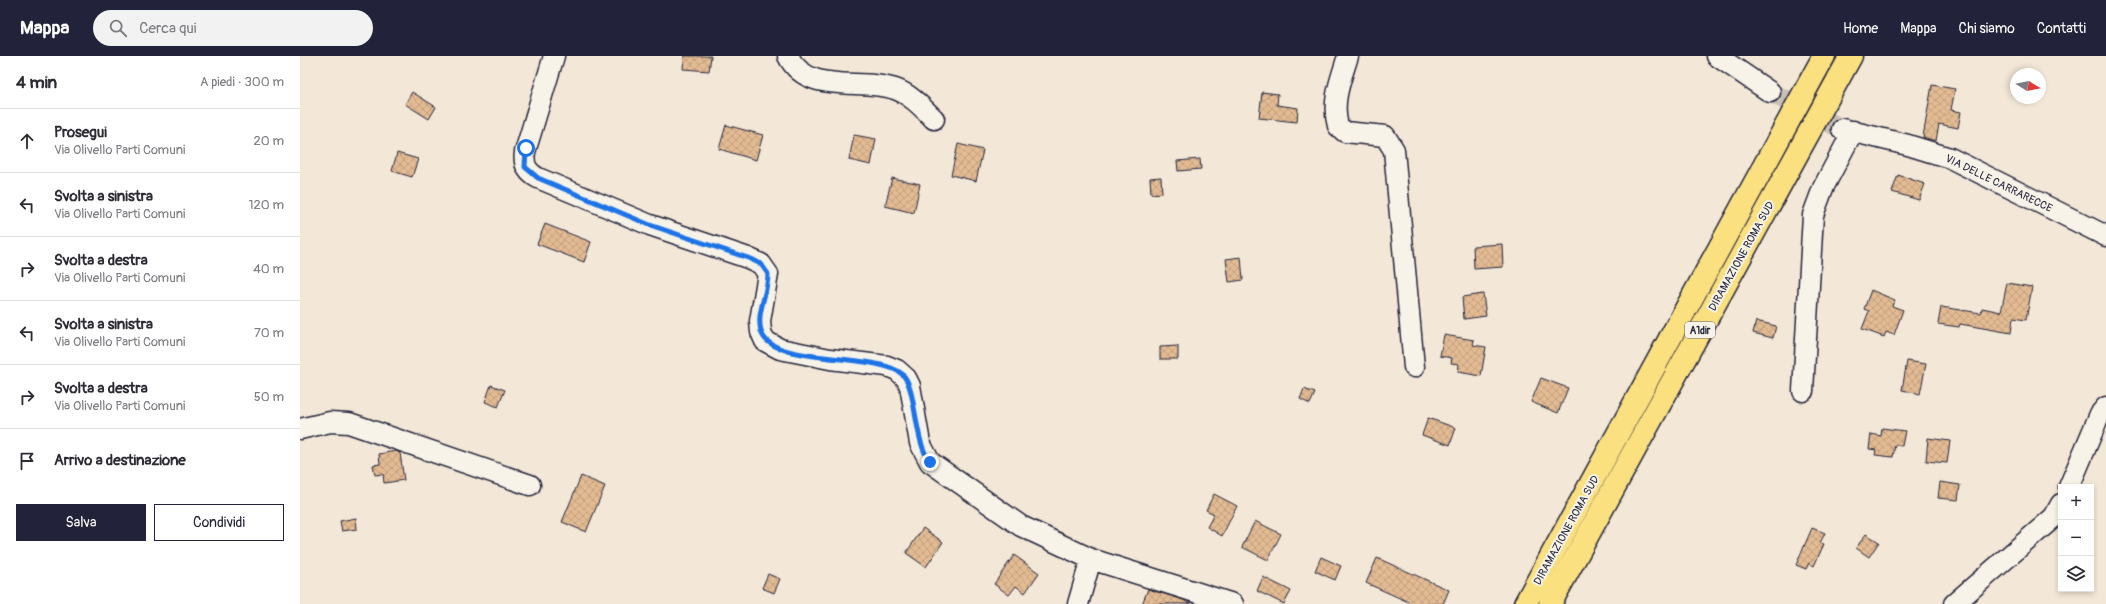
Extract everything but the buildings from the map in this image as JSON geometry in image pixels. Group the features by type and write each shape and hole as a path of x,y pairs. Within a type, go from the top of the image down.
{"highway":[{"name":"DIRAMAZIONE ROMA SUD","path":"1525,604 1824,56"},
{"name":"DIRAMAZIONE ROMA SUD","path":"1550,604 1851,56"}],"street":[{"path":"554,56 525,152 524,162 528,171 538,178 645,223 761,264 768,274 760,321 761,332 766,341 780,349 887,366 897,370 906,378 910,386 920,443 930,462 948,477 1026,529 1090,559 1233,604"},
{"path":"788,56 798,71 814,79 827,82 876,85 897,89 908,96 934,119"},
{"path":"1348,56 1335,108 1338,126 1345,132 1385,136 1392,144 1395,154 1414,366"},
{"path":"1717,56 1770,92"},
{"name":"VIA DELLE CARRARECCE","path":"1803,391 1813,215 1847,130 1908,144 1950,158 2106,236"},
{"path":"2070,484 2094,427 2106,407"},
{"path":"300,429 330,422 349,423 530,485"},
{"path":"1954,604 2054,517 2058,510"},
{"path":"1078,604 1090,559"}],"tunnel":[{"path":"1770,92 1842,129"}],"route":[{"path":"526,148 524,156 525,167 531,174 538,178 650,225 748,258 761,264 768,274 760,315 761,332 766,341 774,347 780,349 887,366 897,370 906,378 910,386 920,443 930,462"}]}
